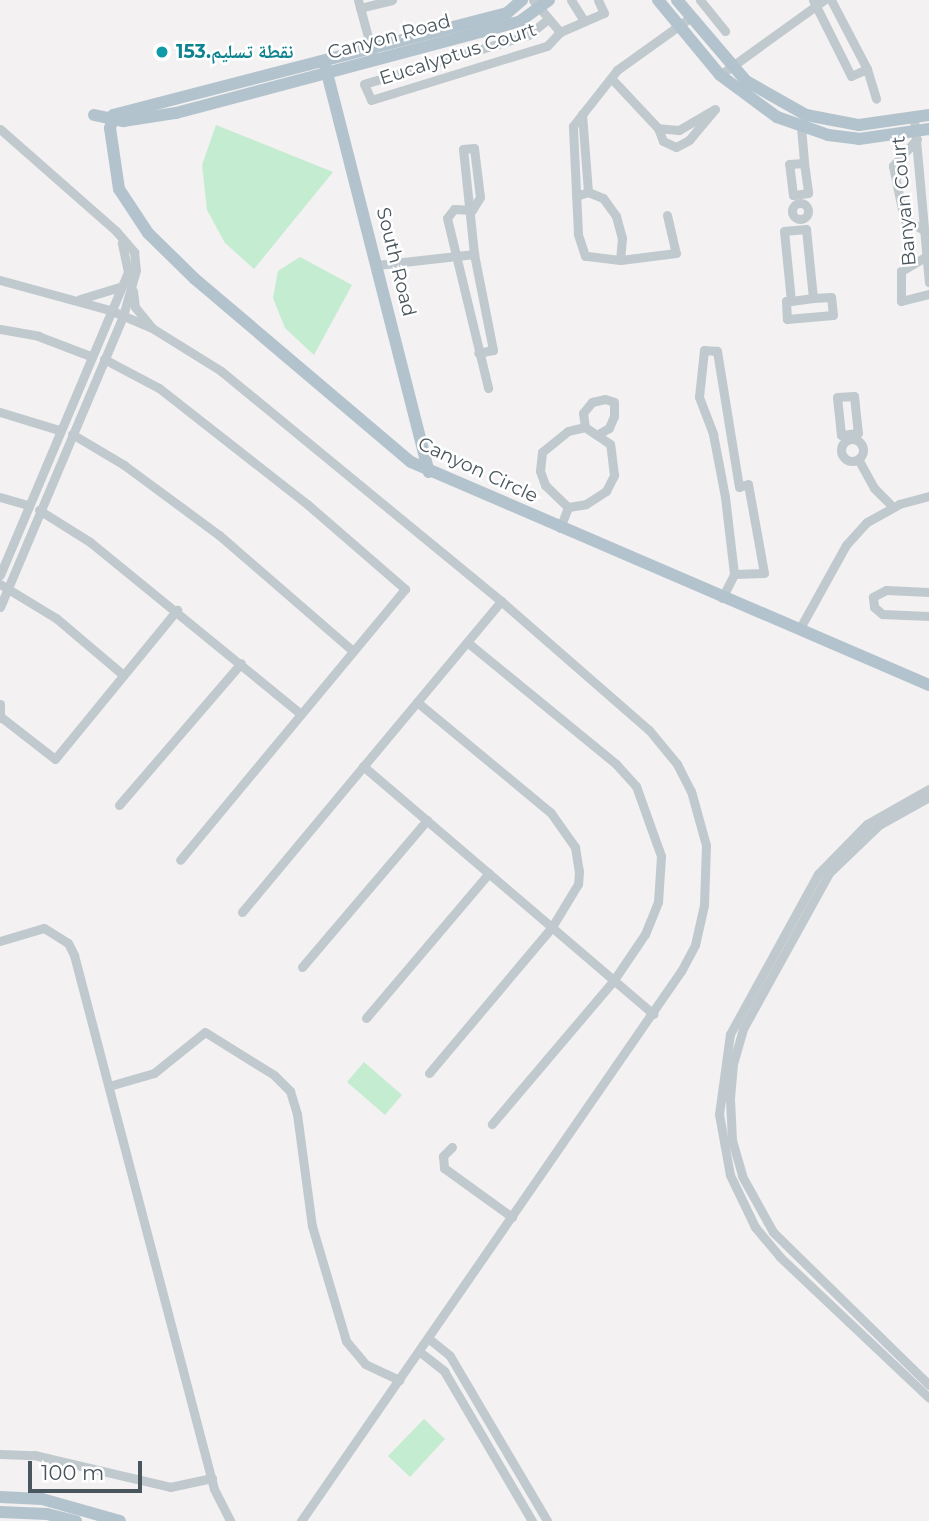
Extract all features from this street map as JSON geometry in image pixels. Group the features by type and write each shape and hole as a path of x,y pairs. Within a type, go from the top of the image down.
{"main road":[{"name":"Canyon Road","path":"427,41 507,13 522,0"},
{"name":"Canyon Road","path":"112,118 427,41 519,22 550,0"},
{"path":"658,0 720,75 758,107 801,127 859,138 921,133"},
{"path":"677,0 732,66 764,94 806,115 859,125 929,115"},
{"name":"South Road","path":"326,67 429,472"},
{"name":"Canyon Circle","path":"112,118 119,189 148,233 195,279 389,447 429,472 929,685"},
{"path":"0,1497 42,1499 120,1521"},
{"path":"0,1514 16,1512 76,1521"}],"street":[{"path":"372,55 359,4 392,0"},
{"path":"571,0 584,21"},
{"name":"Eucalyptus Court","path":"560,32 540,9 528,35 364,84 370,100 547,46 560,32 604,13 598,0"},
{"path":"700,0 725,31"},
{"path":"720,75 814,3 824,0"},
{"path":"831,0 867,69 876,99"},
{"path":"814,3 851,76 867,69"},
{"path":"667,215 676,253 620,260 585,256 578,234 573,126 611,78 691,17"},
{"name":"Eucalyptus Court","path":"427,41 436,64"},
{"path":"839,53 856,46"},
{"path":"611,78 658,128 663,141 676,147 689,140 715,109 678,130 658,128"},
{"path":"582,114 588,192"},
{"name":"Banyan Court","path":"914,118 921,133 926,179 929,282"},
{"path":"799,230 799,219 791,209 808,193 801,127"},
{"path":"0,129 116,232 134,252 135,307 152,328"},
{"path":"921,133 893,166 904,219 926,232"},
{"path":"472,211 481,197 474,149 463,149 465,193 472,211 474,254 491,327 493,349 478,352"},
{"path":"800,198 793,195 789,164 804,163"},
{"path":"576,196 588,192 603,198 617,216 622,238 620,260"},
{"path":"472,211 454,209 447,218 471,327 488,388"},
{"path":"791,300 784,231 806,229 813,298"},
{"path":"0,575 90,356 128,272 128,256 116,232"},
{"path":"377,265 474,254"},
{"path":"927,256 901,271 901,301 929,294"},
{"path":"0,280 80,299 110,310 152,328 221,370 501,601 649,730 677,764 691,792 706,845 704,905 695,945 653,1014 300,1521"},
{"path":"0,607 4,585 39,510 135,284"},
{"path":"80,299 120,287"},
{"path":"831,297 833,315 787,319 786,301 813,298 831,297"},
{"path":"471,327 491,327"},
{"path":"0,329 38,336 90,356"},
{"path":"722,598 734,574 725,497 713,434 699,397 704,350 718,351 736,476 739,487 748,484 764,573 734,574"},
{"path":"104,359 159,388 307,504 405,589 180,860"},
{"path":"568,507 586,504 606,491 614,475 609,428 614,402 606,399 593,402 583,413 585,427"},
{"path":"0,412 59,430"},
{"path":"568,507 545,485 540,471 542,452 568,431 585,427 600,433 610,444"},
{"path":"600,433 609,428"},
{"path":"72,434 124,465 219,536 353,651"},
{"path":"858,459 847,460 842,455 842,444 850,436 862,445 858,459 874,488 893,507"},
{"path":"800,628 846,545 867,522 893,507 929,496"},
{"path":"0,497 28,505"},
{"path":"560,528 568,507"},
{"path":"39,510 90,542 177,610 300,715"},
{"path":"4,585 56,618 122,674"},
{"path":"929,592 886,590 873,597 874,607 882,614 929,616"},
{"path":"242,912 501,601"},
{"path":"0,704 0,717 55,759 177,610"},
{"path":"467,642 616,764 636,786 653,826 661,856 658,902 645,934 614,980 492,1124"},
{"path":"119,805 241,663"},
{"path":"417,702 551,813 567,832 575,847 578,884 552,927 429,1073"},
{"path":"363,766 653,1014"},
{"path":"929,789 867,824 818,874 730,1034 719,1114 730,1175 755,1227 780,1256 929,1398"},
{"path":"929,797 879,825 829,873 743,1029 733,1064 730,1099 732,1140 742,1176 773,1232 929,1385"},
{"path":"302,967 426,820"},
{"path":"366,1018 489,873"},
{"path":"0,941 44,928 68,943 212,1478 230,1521"},
{"path":"108,1086 155,1073 205,1032 274,1075 290,1091 300,1126 312,1226 346,1341 365,1364 399,1380"},
{"path":"452,1147 443,1156 444,1168 512,1217"},
{"path":"429,1338 450,1356 547,1521"},
{"path":"420,1352 444,1371 532,1521"},
{"path":"0,1454 34,1455 170,1488 212,1478"}],"green space":[{"path":"216,125 333,172 254,269 225,243 207,210 202,165"},
{"path":"300,257 352,285 314,355 285,328 273,298 278,271"},
{"path":"364,1062 402,1095 385,1115 347,1082"},
{"path":"424,1419 445,1439 410,1477 388,1456"}],"place":[{"name":"نقطة تسليم.153","path":"162,52"}]}
